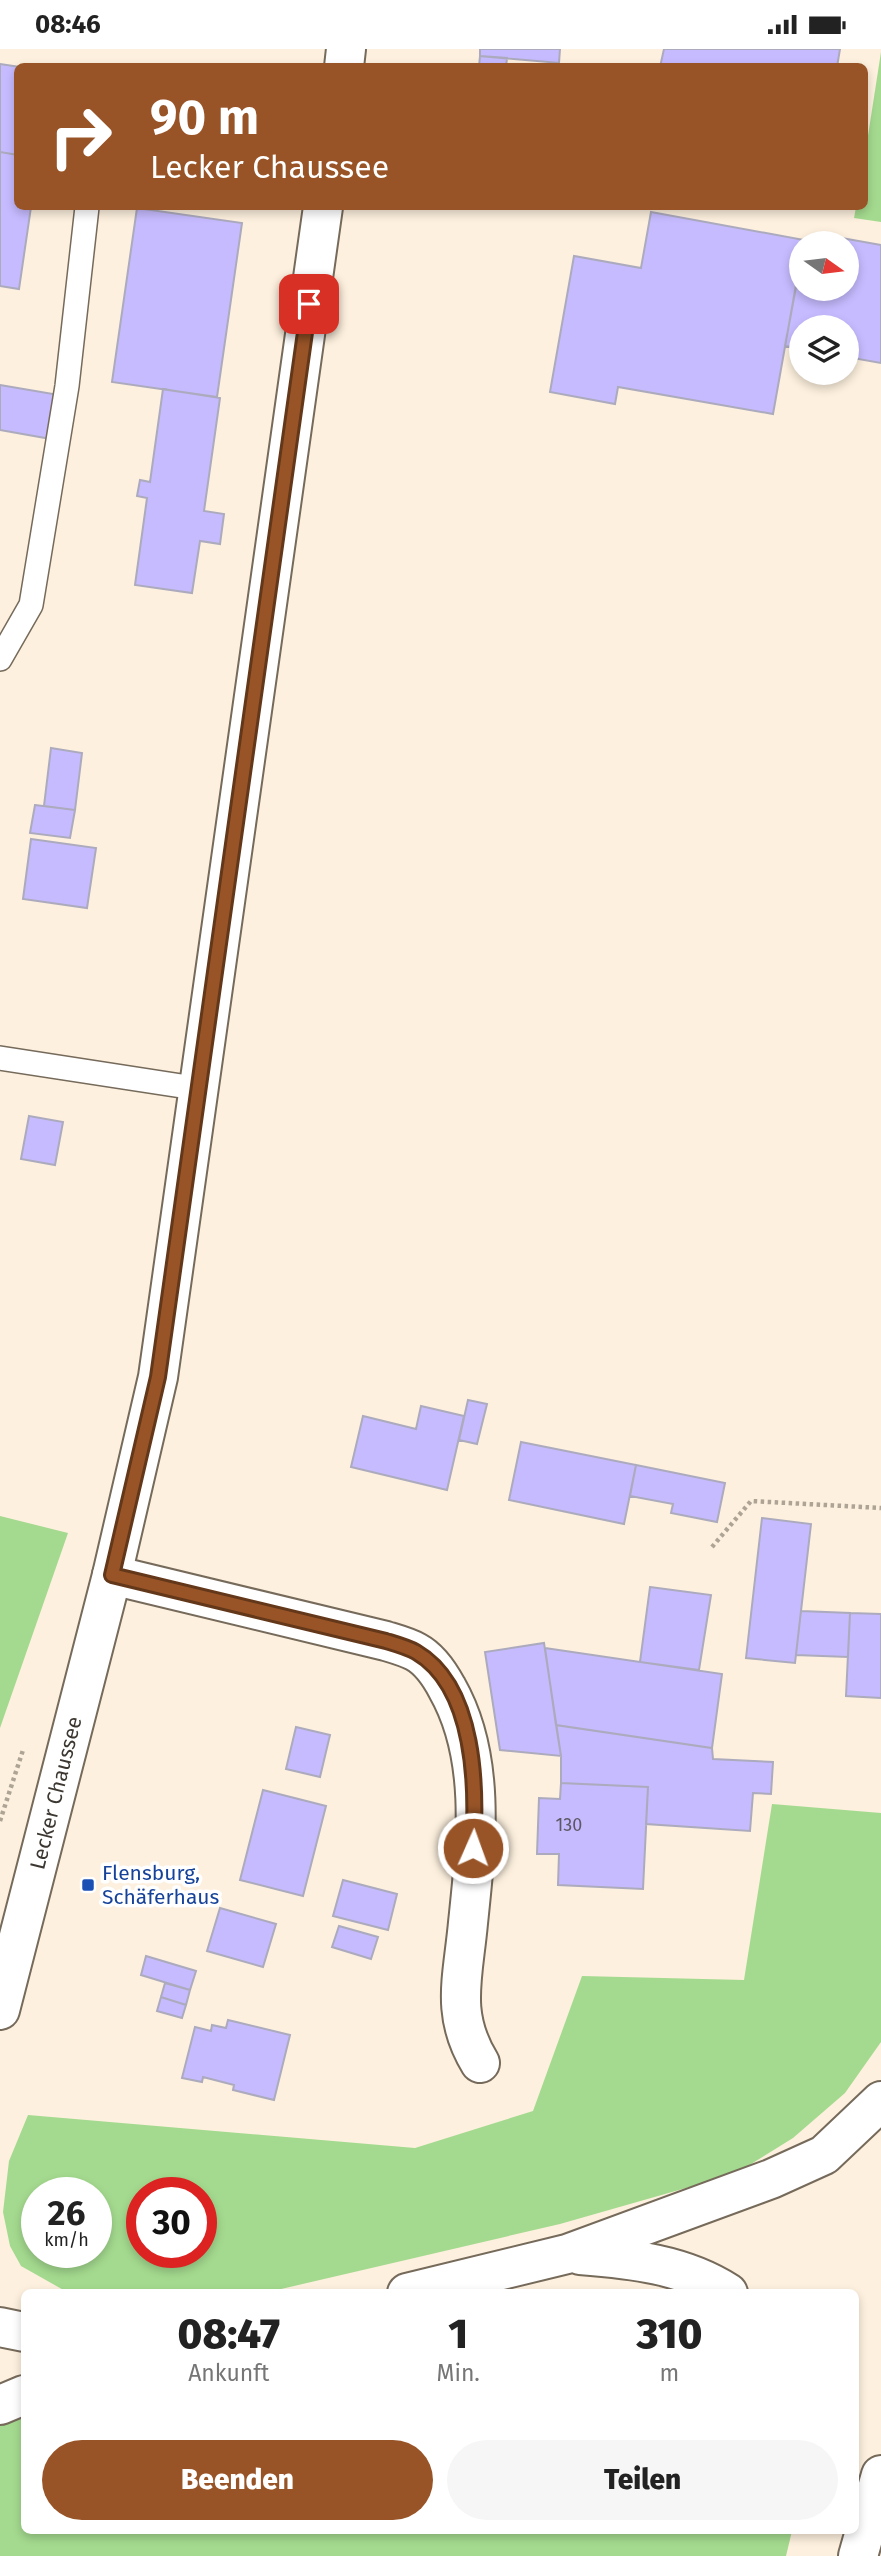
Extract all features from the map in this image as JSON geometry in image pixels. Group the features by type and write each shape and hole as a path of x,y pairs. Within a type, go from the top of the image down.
{"main road":[{"name":"Lecker Chaussee","path":"0,2010 112,1575 158,1377 201,1089 323,210"},
{"path":"112,1575 386,1641 418,1653 441,1676 462,1714 473,1755 475,1823 460,2004 465,2038 480,2063"},
{"path":"423,2289 567,2254 771,2179 824,2155 881,2101"},
{"path":"567,2254 645,2260 711,2282 722,2289"},
{"path":"0,2327 21,2331"},
{"path":"0,2405 21,2396"},
{"path":"858,2556 881,2475"},
{"path":"847,2534 849,2556"}],"lane":[{"path":"0,659 31,605 67,386 87,210"},
{"path":"0,1058 201,1089"}],"path":[{"path":"712,1547 751,1501 881,1508"}],"green space":[{"path":"881,52 881,222 854,218 855,210 868,210 868,136"},
{"path":"0,1516 68,1533 0,1728"},
{"path":"772,1804 881,1813 881,2042 845,2093 793,2138 735,2174 560,2224 281,2289 62,2289 25,2268 112,2268 112,2177 21,2177 21,2266 10,2246 3,2212 9,2161 28,2115 415,2148 533,2111 582,1976 744,1980"},
{"path":"21,2418 21,2534 791,2534 786,2556 0,2556 0,2425"}],"building":[{"path":"480,49 560,49 559,63 480,56"},
{"path":"664,49 840,49 838,63 661,63"},
{"path":"480,56 507,58 506,63 479,63"},
{"path":"0,64 14,66 14,154 0,152"},
{"path":"0,152 14,154 14,210 31,210 19,289 0,286"},
{"path":"137,210 242,223 217,397 112,382"},
{"path":"651,212 789,237 789,301 793,301 773,414 618,387 615,404 550,392 574,256 641,268"},
{"path":"859,241 881,245 881,363 859,359 859,315 791,315 793,301 859,301"},
{"path":"789,325 789,347 785,346"},
{"path":"0,385 59,395 51,439 0,430"},
{"path":"163,389 220,398 204,511 224,514 220,544 200,541 192,593 135,585 147,498 137,496 140,480 150,482"},
{"path":"51,748 82,753 75,810 44,806"},
{"path":"35,805 75,810 70,838 30,833"},
{"path":"31,839 96,848 87,908 23,899"},
{"path":"29,1116 63,1122 55,1165 21,1159"},
{"path":"468,1400 487,1404 477,1444 459,1440"},
{"path":"421,1406 464,1416 447,1490 351,1467 363,1416 416,1429"},
{"path":"521,1442 636,1465 624,1524 509,1500"},
{"path":"636,1465 725,1483 717,1522 671,1513 673,1504 630,1496"},
{"path":"762,1518 811,1524 795,1663 746,1658"},
{"path":"650,1587 711,1595 699,1670 640,1662"},
{"path":"801,1611 850,1613 848,1657 796,1655"},
{"path":"850,1613 881,1614 881,1698 846,1696"},
{"path":"544,1643 561,1756 500,1750 485,1652"},
{"path":"545,1648 722,1674 712,1748 556,1725"},
{"path":"556,1725 712,1748 713,1759 773,1762 771,1794 753,1793 750,1831 646,1824 648,1787 561,1783 561,1756"},
{"path":"296,1727 330,1735 320,1777 286,1769"},
{"path":"561,1783 648,1787 643,1889 558,1885 559,1854 537,1854 539,1798 560,1799"},
{"path":"263,1790 326,1806 303,1896 240,1880"},
{"path":"343,1880 397,1894 388,1930 333,1916"},
{"path":"220,1908 276,1924 263,1967 207,1951"},
{"path":"339,1926 378,1937 371,1959 332,1947"},
{"path":"146,1956 196,1971 190,1990 141,1975"},
{"path":"165,1983 190,1990 186,2005 161,1997"},
{"path":"161,1997 186,2005 182,2018 157,2011"},
{"path":"228,2020 290,2035 274,2100 233,2090 234,2085 203,2077 202,2082 182,2078 195,2027 211,2031 212,2025 226,2028"}],"place":[{"name":"Flensburg, Schäferhaus","path":"88,1885"}],"route":[{"path":"309,304 201,1089 158,1377 112,1575 386,1641 418,1653 441,1676 462,1714 473,1755 473,1848"}]}
